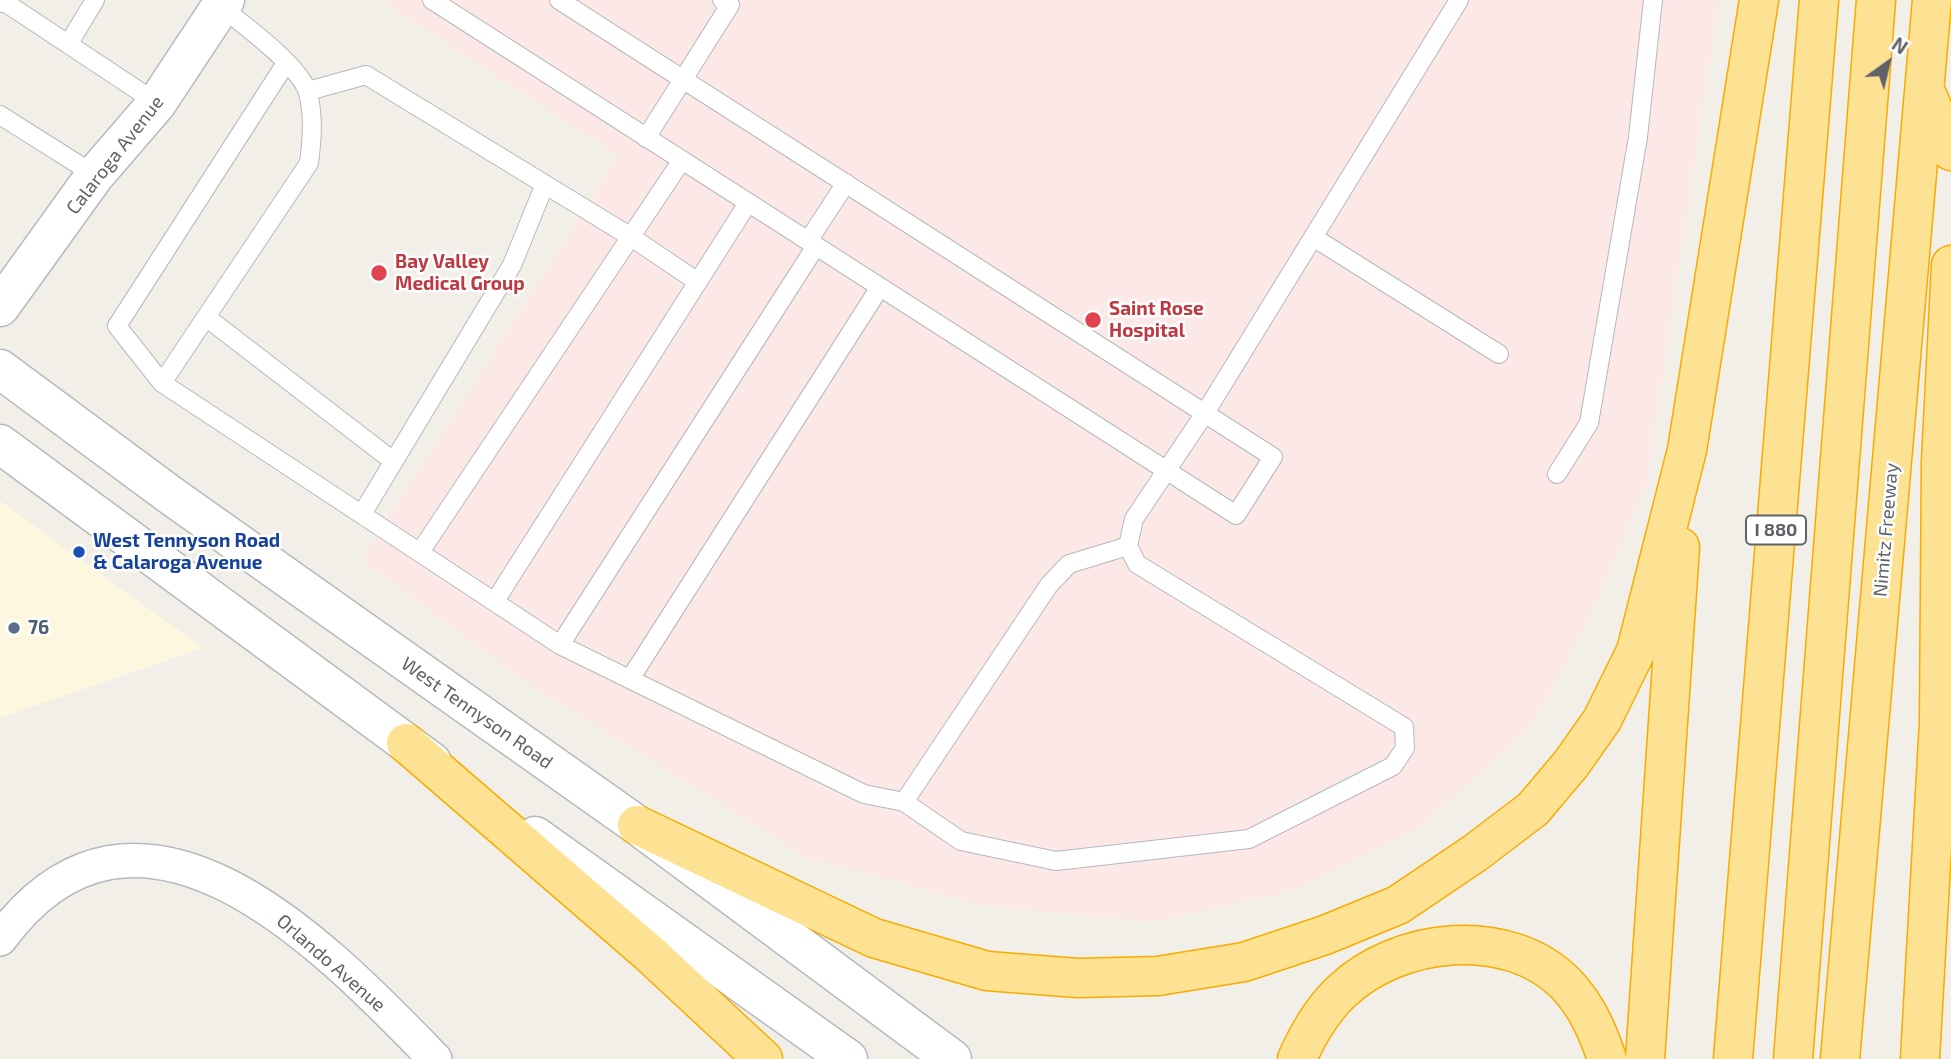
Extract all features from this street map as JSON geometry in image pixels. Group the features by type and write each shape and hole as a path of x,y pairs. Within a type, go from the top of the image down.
{"highway":[{"path":"1645,1059 1687,450 1759,0"},
{"name":"I 880","path":"1733,1059 1819,0"},
{"name":"I 880","path":"1793,1059 1876,0"},
{"name":"Nimitz Freeway","path":"1840,1059 1932,0"},
{"path":"1925,91 1951,151"},
{"path":"1920,1059 1939,722 1941,462 1951,265"},
{"path":"637,825 874,938 987,971 1078,978 1158,976 1244,962 1325,935 1398,905 1475,853 1533,809 1571,764 1602,720 1636,651 1687,450"},
{"path":"1939,722 1951,785"},
{"path":"406,743 650,954 763,1059"},
{"path":"1297,1059 1312,1026 1341,991 1376,967 1418,951 1466,944 1508,950 1536,963 1564,982 1582,1003 1598,1033 1607,1059"}],"main road":[{"name":"Calaroga Avenue","path":"0,307 95,175 158,103 223,3"},
{"name":"West Tennyson Road","path":"0,369 185,505 637,825 952,1059"},
{"path":"0,444 406,743 848,1059"}],"street":[{"name":"Orlando Avenue","path":"0,939 57,883 89,868 127,858 173,864 216,878 276,915 334,960 435,1059"}],"lane":[{"path":"69,43 95,0"},
{"path":"432,0 1236,515 1273,457 559,0"},
{"path":"646,138 730,5 722,0"},
{"path":"286,63 117,327 162,383 560,645 864,794 904,802 961,841 1056,861 1249,839 1393,766 1405,748 1404,727 1137,564 1128,545 1134,519 1205,413 1459,0"},
{"path":"1557,474 1589,423 1638,137 1654,0"},
{"path":"5,2 158,103"},
{"path":"162,383 309,163 313,130 307,91 286,63 223,3"},
{"path":"307,91 366,75 631,237 698,282"},
{"path":"0,116 95,175"},
{"path":"420,552 682,160"},
{"path":"560,645 812,243 846,183"},
{"path":"362,513 512,265 545,184"},
{"path":"495,601 748,203"},
{"path":"1313,237 1499,354"},
{"path":"630,679 880,287"},
{"path":"206,317 393,461"},
{"path":"904,802 1049,585 1069,564 1128,545"}],"shaded area":[{"name":"Saint Rose Hospital","path":"380,0 1719,0 1646,484 1593,609 1531,727 1418,829 1293,891 1152,922 986,906 807,858 531,685 362,560 619,156"},
{"path":"0,501 203,648 0,718"}],"place":[{"name":"Bay Valley Medical Group","path":"379,273"},
{"name":"Saint Rose Hospital","path":"1093,320"},
{"name":"West Tennyson Road & Calaroga Avenue","path":"79,552"},
{"name":"76","path":"14,628"}]}
